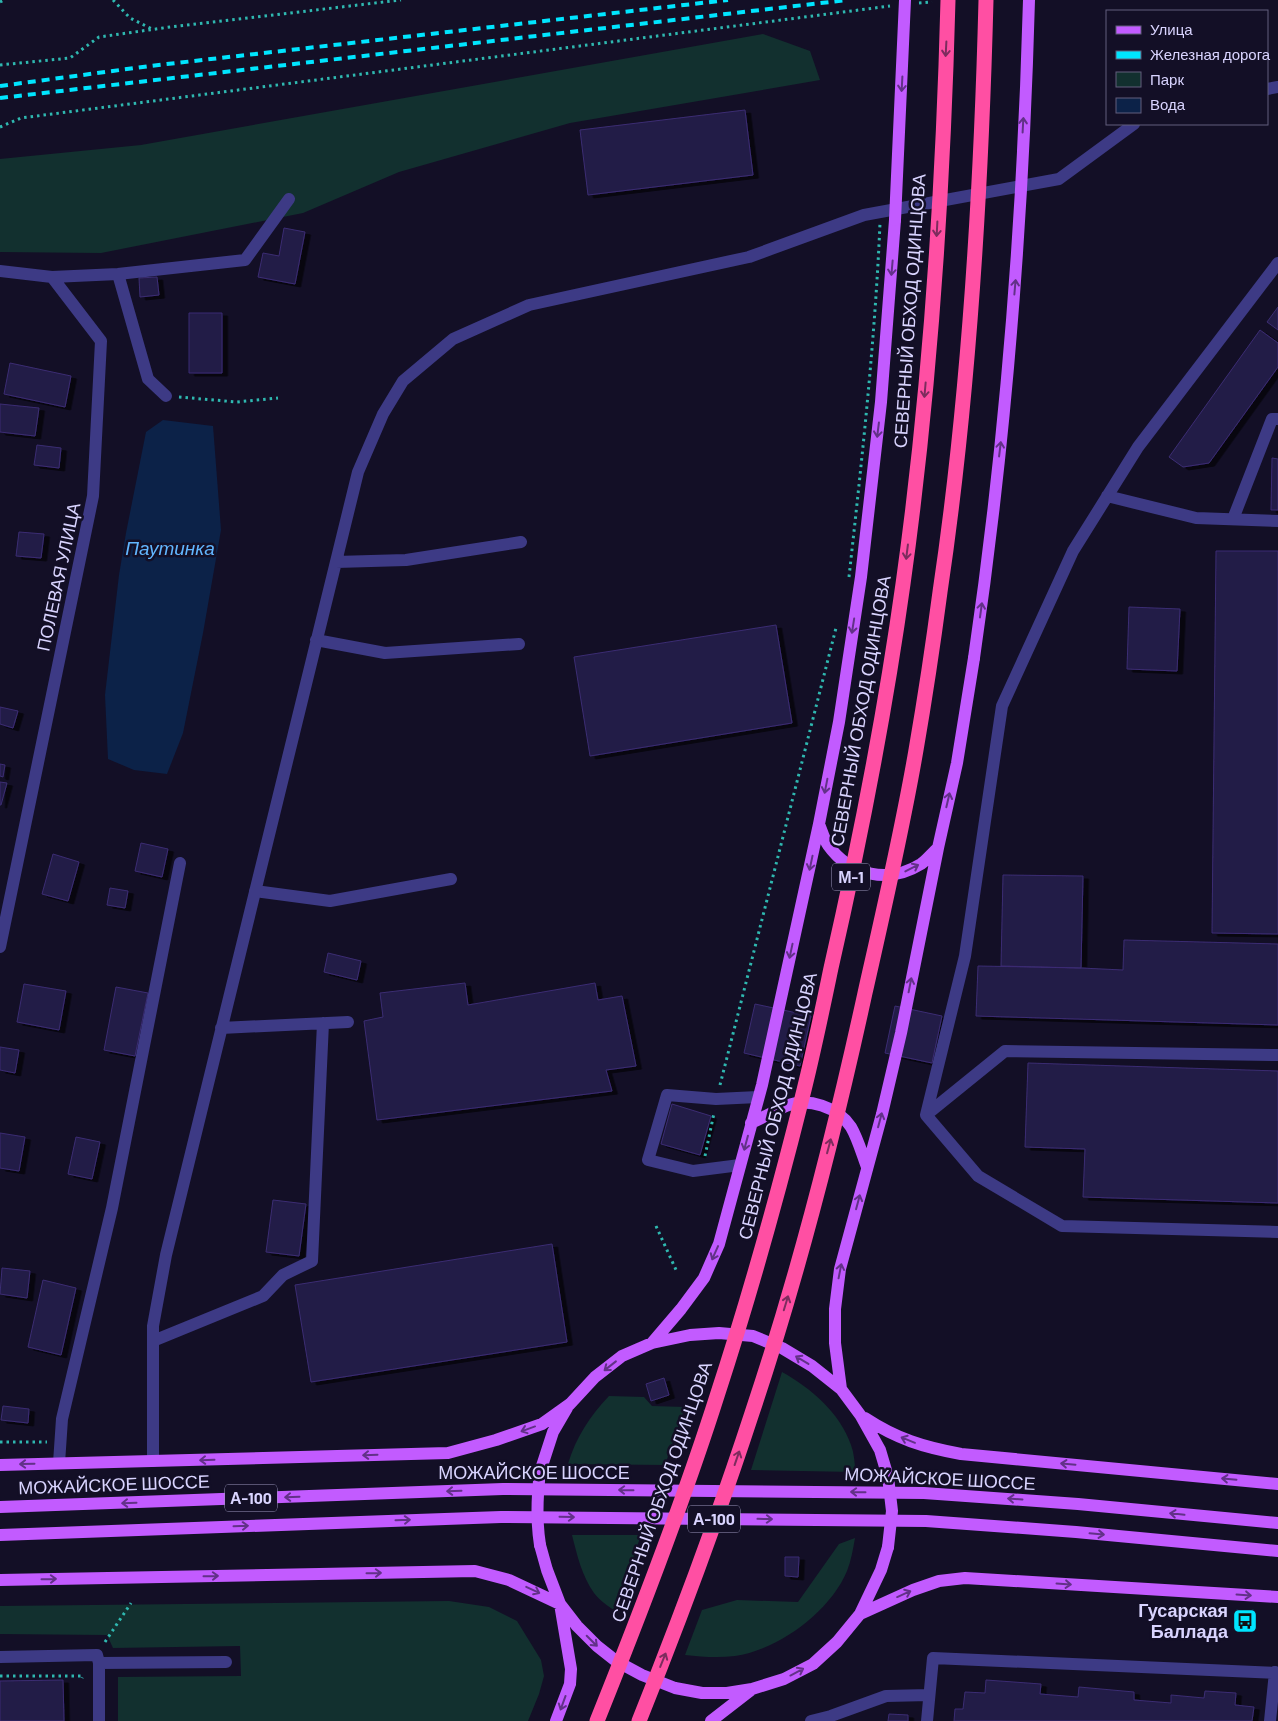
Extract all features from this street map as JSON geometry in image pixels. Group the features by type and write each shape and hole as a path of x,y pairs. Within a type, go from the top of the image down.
{"highway":[{"name":"СЕВЕРНЫЙ ОБХОД ОДИНЦОВА","path":"597,1721 648,1596 707,1427 762,1247 803,1095 852,872 877,745 903,583 922,420 936,257 943,0"},
{"name":"М-1","path":"639,1721 684,1610 750,1419 800,1258 840,1104 881,920 915,753 941,588 960,424 974,260 986,0"}],"main road":[{"path":"841,1389 835,1343 835,1305 840,1269 882,1114 901,1033 957,763 983,594 1006,395 1017,262 1029,0"},
{"path":"652,1343 681,1310 704,1278 719,1244 758,1097 819,824 839,722 855,577 881,402 892,264 907,2"},
{"path":"819,824 827,844 841,860 860,872 881,876 903,873 922,863 938,848"},
{"path":"751,1124 789,1105 816,1104 832,1110 845,1120 852,1129 867,1167"},
{"path":"0,1580 475,1571 509,1580 560,1604 577,1626 597,1646 616,1661 642,1675 675,1688 702,1693 727,1693 752,1689 784,1679 812,1664 837,1642 860,1614 881,1570 888,1547 892,1511 888,1477 880,1450 861,1416 841,1389 812,1366 782,1348 753,1336 719,1333 700,1334 652,1343 622,1356 595,1377 570,1404 553,1432 540,1472 537,1523 540,1545 547,1570 560,1604 570,1669 570,1684 556,1721"},
{"path":"0,1465 448,1453 496,1440 542,1424 570,1404"},
{"path":"861,1416 880,1428 924,1447 961,1454 1278,1484"},
{"name":"МОЖАЙСКОЕ ШОССЕ","path":"0,1507 503,1489 924,1493 1078,1504 1278,1523"},
{"name":"А-100","path":"0,1535 501,1516 926,1521 1076,1532 1278,1551"},
{"path":"860,1614 939,1581 965,1578 1278,1598"},
{"path":"711,1721 752,1689"}],"street":[{"path":"153,1461 153,1326 166,1255 358,472 383,414 404,381 453,339 529,305 749,257 864,215 1059,179 1133,125"},
{"path":"0,271 52,276 118,274 245,260 289,199"},
{"path":"926,1115 965,956 1002,706 1073,551 1107,496 1138,447 1278,263"},
{"path":"118,274 148,379 166,396"},
{"name":"ПОЛЕВАЯ УЛИЦА","path":"0,947 93,496 101,341 52,276"},
{"path":"1233,519 1272,419 1278,419"},
{"path":"1107,496 1196,518 1278,521"},
{"path":"336,562 406,560 521,542"},
{"path":"316,640 385,653 518,644"},
{"path":"59,1463 62,1419 112,1208 180,863"},
{"path":"255,891 330,901 451,879"},
{"path":"221,1028 348,1022"},
{"path":"153,1341 263,1296 283,1275 312,1261 323,1023"},
{"path":"926,1115 1005,1051 1278,1055"},
{"path":"740,1166 693,1171 648,1160 667,1096 716,1099 758,1097"},
{"path":"926,1115 978,1176 1062,1226 1278,1232"},
{"path":"0,1657 226,1662"},
{"path":"926,1721 933,1658 1277,1672 1270,1721"},
{"path":"98,1659 99,1721"},
{"path":"811,1721 832,1716 886,1696 929,1695"}],"path":[{"path":"0,2 4,0"},
{"path":"113,0 130,18 154,30"},
{"path":"0,64 70,58 99,37 401,0"},
{"path":"888,0 888,9"},
{"path":"907,2 943,0"},
{"path":"0,127 21,118 891,6"},
{"path":"847,586 855,577 880,220"},
{"path":"166,396 237,402 278,398"},
{"path":"672,1166 705,1156 716,1099 837,623"},
{"path":"656,1226 677,1272"},
{"path":"0,1442 60,1442"},
{"path":"98,1659 131,1603"},
{"path":"0,1676 82,1676 82,1685"}],"green space":[{"path":"763,34 810,51 820,80 570,123 399,172 303,213 101,253 0,252 0,159 141,145"},
{"path":"782,1372 814,1394 840,1422 852,1448 855,1472 751,1470"},
{"path":"609,1396 644,1397 652,1406 685,1407 665,1465 568,1464 584,1427"},
{"path":"572,1535 641,1535 615,1611 598,1598 586,1580"},
{"path":"855,1538 847,1571 839,1586 828,1601 801,1627 768,1646 735,1656 704,1657 685,1655 702,1610 737,1600 798,1602 839,1544"},
{"path":"449,1601 489,1607 517,1621 541,1660 544,1676 528,1721 118,1721 118,1677 241,1676 240,1646 113,1648 107,1635 0,1634 0,1606"}],"water":[{"name":"Паутинка","path":"163,420 213,426 221,530 183,733 167,774 134,770 108,759 105,695 119,575 146,432"}],"building":[{"path":"745,110 753,175 588,195 580,130"},
{"path":"284,228 305,232 295,284 258,277 263,253 279,256"},
{"path":"157,277 159,295 140,297 139,278"},
{"path":"1278,307 1278,330 1267,322"},
{"path":"189,313 222,313 222,373 189,373"},
{"path":"1260,330 1278,343 1278,367 1209,463 1183,467 1169,457"},
{"path":"10,363 71,376 65,407 4,394"},
{"path":"0,404 39,408 35,436 0,432"},
{"path":"37,445 61,448 59,468 34,465"},
{"path":"1272,458 1278,459 1278,510 1271,510"},
{"path":"19,532 44,534 41,558 16,556"},
{"path":"1216,551 1278,551 1278,934 1212,933"},
{"path":"1129,607 1180,609 1177,671 1127,669"},
{"path":"776,625 792,723 590,756 574,657"},
{"path":"0,707 18,711 13,728 0,724"},
{"path":"0,764 5,765 3,777 0,776"},
{"path":"0,782 7,783 1,805 0,805"},
{"path":"141,843 168,849 162,877 135,871"},
{"path":"53,854 79,862 68,901 42,894"},
{"path":"1003,875 1083,876 1081,968 1001,966"},
{"path":"110,888 128,891 125,908 107,905"},
{"path":"1124,940 1278,944 1278,1025 976,1016 978,966 1123,970"},
{"path":"328,953 361,961 357,980 324,972"},
{"path":"465,983 468,1005 595,983 598,1000 622,996 636,1066 606,1070 612,1091 377,1120 364,1021 383,1017 380,993"},
{"path":"24,984 66,991 59,1030 17,1022"},
{"path":"116,987 148,993 135,1056 104,1050"},
{"path":"755,1004 811,1016 800,1066 744,1053"},
{"path":"895,1006 942,1016 932,1063 885,1053"},
{"path":"0,1047 19,1050 15,1073 0,1070"},
{"path":"1028,1063 1278,1071 1278,1203 1083,1197 1085,1149 1025,1147"},
{"path":"672,1104 711,1116 700,1155 661,1144"},
{"path":"0,1133 25,1137 19,1171 0,1168"},
{"path":"76,1137 100,1142 92,1179 68,1174"},
{"path":"273,1200 306,1204 299,1256 266,1252"},
{"path":"552,1244 567,1342 311,1382 295,1285"},
{"path":"2,1268 30,1271 27,1298 0,1294"},
{"path":"43,1280 76,1288 61,1355 28,1347"},
{"path":"664,1378 669,1395 651,1401 646,1384"},
{"path":"3,1406 29,1409 28,1423 1,1420"},
{"path":"785,1557 799,1557 798,1577 785,1576"},
{"path":"63,1680 64,1721 0,1721 0,1681"},
{"path":"986,1680 1041,1684 1040,1694 1078,1697 1079,1687 1134,1692 1134,1700 1171,1703 1171,1695 1204,1698 1205,1691 1236,1693 1235,1705 1254,1707 1252,1721 954,1721 955,1709 963,1709 965,1692 985,1693"},
{"path":"889,1714 908,1715 908,1721 888,1721"}],"railway":[{"path":"0,86 150,66 728,0"},
{"path":"0,98 847,0"}],"place":[{"name":"Гусарская Баллада","path":"1245,1621"}]}
